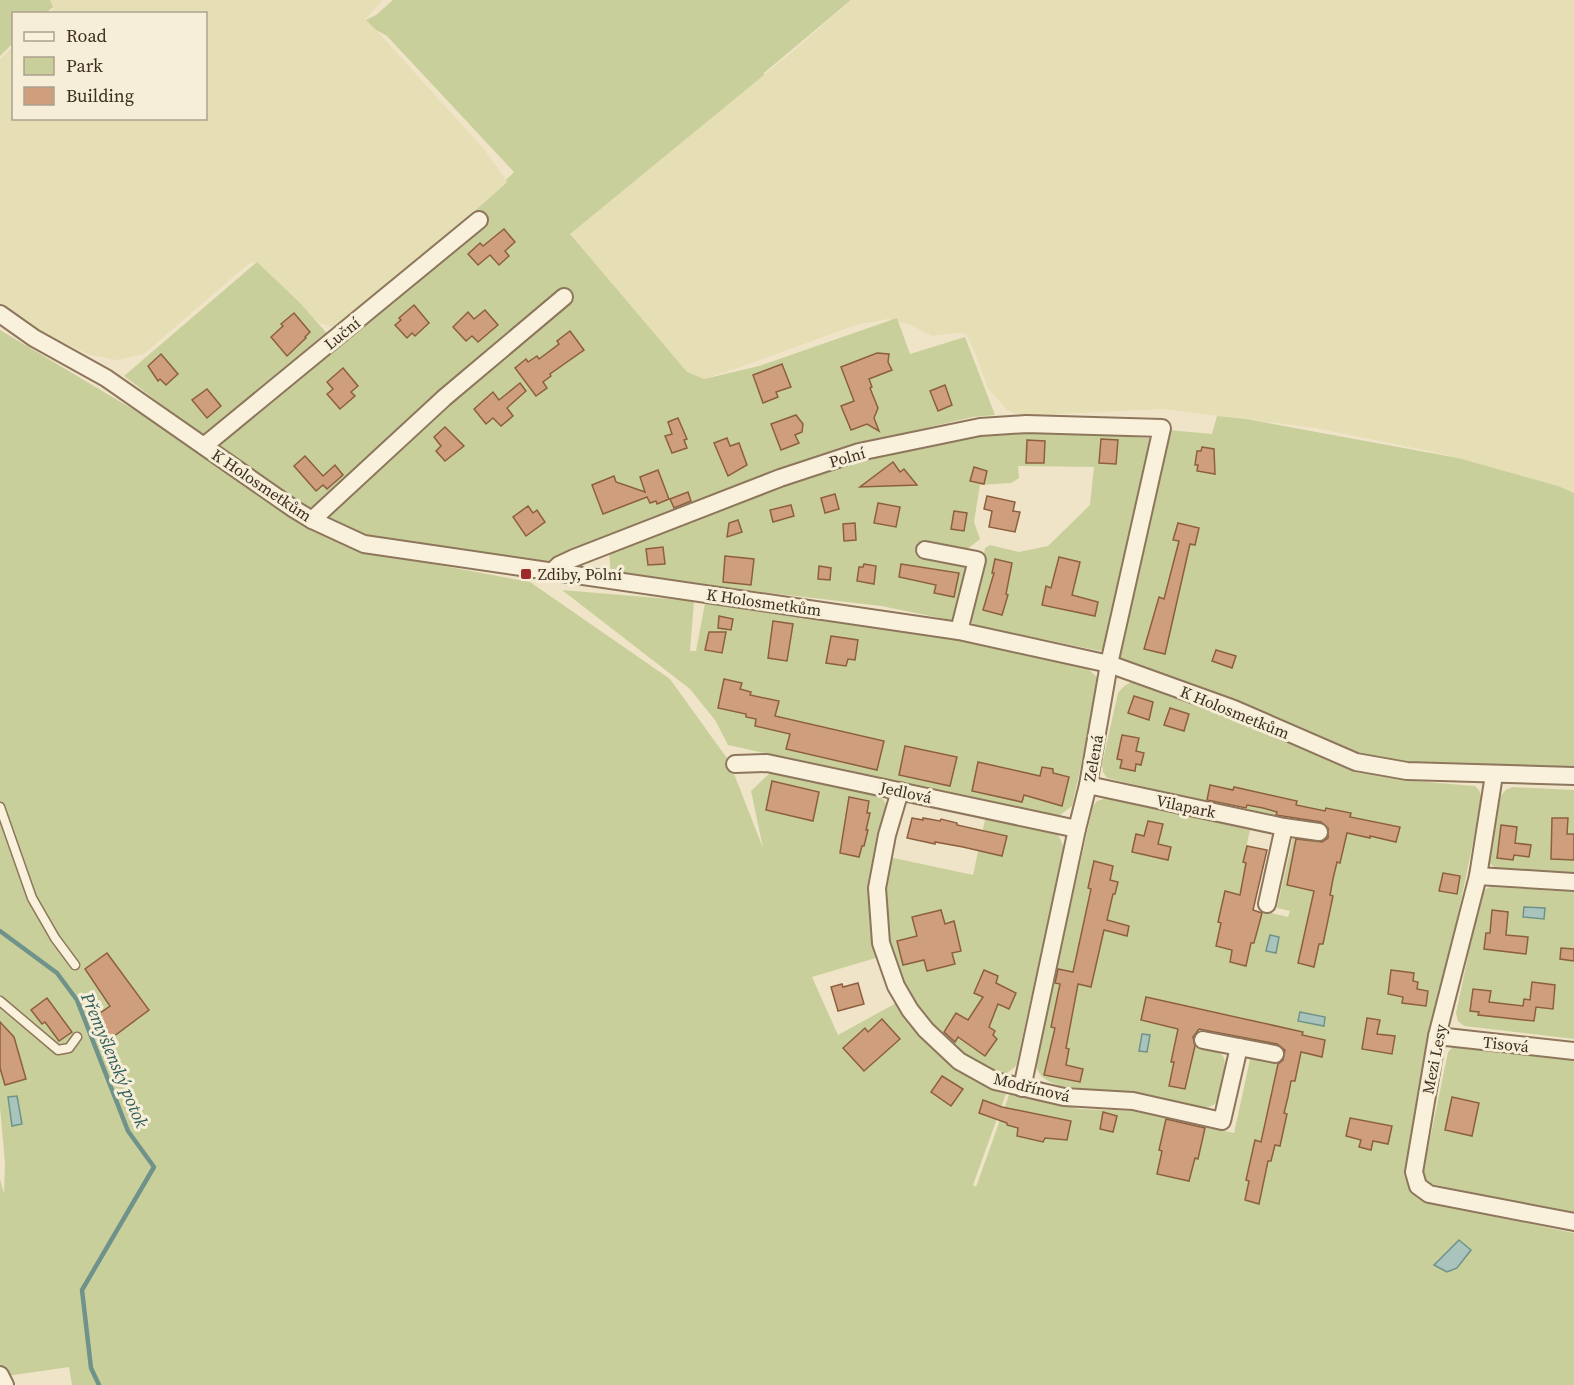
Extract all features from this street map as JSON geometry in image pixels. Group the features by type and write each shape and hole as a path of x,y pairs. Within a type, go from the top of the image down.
{"street":[{"name":"Luční","path":"204,446 479,220"},
{"path":"312,520 444,398 564,297"},
{"name":"K Holosmetkům","path":"0,314 34,338 106,378 312,520 364,544 959,631 1109,663 1234,709 1356,762 1407,771 1574,776"},
{"name":"Polní","path":"552,572 559,565 585,554 780,478 859,452 980,427 1026,424 1162,428"},
{"name":"Zelená","path":"1022,1088 1088,785 1109,663 1162,428"},
{"path":"925,550 977,560 959,631"},
{"name":"Jedlová","path":"735,764 767,763 1077,829"},
{"name":"Mezi Lesy","path":"1494,775 1478,876 1437,1036 1414,1172 1418,1186 1429,1194 1574,1222"},
{"name":"Vilapark","path":"1088,785 1284,827 1319,832"},
{"name":"Modřínová","path":"900,791 887,835 877,888 881,943 896,986 915,1017 959,1061 995,1081 1022,1088 1064,1097 1133,1101 1222,1121 1239,1047"},
{"path":"1267,904 1284,827"},
{"path":"1478,876 1574,882"},
{"name":"Tisová","path":"1437,1036 1574,1051"},
{"path":"1203,1040 1275,1054"},
{"path":"0,1375 6,1385"}],"lane":[{"path":"0,807 32,898 55,938 75,965"},
{"path":"0,1001 58,1050 69,1048 77,1037"}],"shaded area":[{"path":"50,0 383,0 366,19 483,148 507,181 351,324 341,329 319,323 257,262 248,264 144,354 117,360 90,355 39,331 0,305 0,59 12,48 12,120 207,120 207,12 51,12 53,10"},
{"path":"852,0 1574,0 1574,493 1558,486 1443,454 1316,428 1162,409 1022,416 1007,410 988,388 966,334 932,336 911,325 888,319 856,325 703,379 687,372 569,234 792,52"}],"green space":[{"path":"0,0 50,0 53,7 47,12 12,12 12,44 0,56"},
{"path":"393,0 851,0 764,75 570,234 687,372 704,379 759,366 897,318 910,354 965,337 995,415 973,417 938,425 802,463 693,506 688,493 671,499 676,512 547,562 535,563 357,535 325,522 233,459 124,376 257,262 300,303 332,339 507,182 506,180 514,172 387,36 376,30 366,20 376,15"},
{"path":"0,330 146,417 323,534 363,551 530,582 670,679 729,761 763,848 751,791 775,768 878,793 885,802 887,812 879,957 812,977 838,1035 898,1002 1007,1091 973,1185 976,1187 1010,1092 1079,1109 1136,1111 1166,1118 1159,1149 1162,1151 1157,1174 1189,1181 1195,1158 1198,1158 1205,1127 1234,1133 1251,1055 1278,1061 1281,1048 1267,1044 1271,1025 1262,1022 1261,1026 1248,1019 1188,1006 1186,1009 1160,1000 1155,1019 1199,1029 1195,1046 1214,1050 1223,1056 1225,1065 1222,1087 1213,1105 1202,1107 1139,1093 1094,1091 1060,1086 1047,1080 1038,1071 1036,1059 1093,806 1097,801 1107,798 1250,830 1243,862 1246,863 1241,886 1258,890 1257,893 1246,890 1236,909 1239,894 1225,891 1218,922 1221,923 1216,946 1232,950 1230,962 1245,966 1251,942 1255,943 1262,911 1288,917 1290,911 1277,908 1294,833 1325,839 1327,829 1316,826 1319,810 1296,805 1296,801 1272,795 1277,812 1276,817 1246,810 1247,805 1259,792 1210,785 1206,802 1107,778 1102,764 1118,693 1125,685 1141,681 1415,776 1415,781 1475,786 1482,799 1405,1170 1409,1186 1414,1194 1427,1202 1574,1233 1574,1385 72,1385 69,1367 7,1376 0,1385 0,1179 4,1194 5,1163 0,1108"},
{"path":"1217,416 1246,419 1458,458 1558,486 1574,493 1574,768 1425,767 1355,755 1117,657 1169,430 1212,434"},
{"path":"997,431 1097,434 1158,439 1105,648 1100,651 975,625 969,619 985,548 990,545 1019,552 1048,546 1090,505 1094,467 1018,466 1019,478 1011,483 980,485 974,522 980,539 961,554 918,545 917,553 968,564 960,622 881,606 611,574 609,553 800,479 866,458"},
{"path":"562,590 694,601 690,651 696,651 705,603 1009,649 1086,667 1097,677 1098,690 1072,806 1059,816 1051,816 728,745 715,720 690,689"},
{"path":"1513,787 1574,790 1574,873 1497,869 1489,863 1488,858 1501,795"},
{"path":"986,815 1051,830 1058,834 1064,848 1016,1066 1006,1074 1000,1075 957,1052 922,1013 901,977 889,939 886,919 886,878 889,857 973,875"},
{"path":"1491,887 1574,892 1574,1039 1464,1026 1458,1021 1456,1013 1481,895 1485,889"},
{"path":"1455,1045 1574,1058 1574,1214 1427,1182 1423,1173 1448,1052"}],"water":[{"path":"1524,907 1545,908 1544,919 1523,917"},
{"path":"1270,935 1279,937 1276,953 1266,951"},
{"path":"1300,1012 1325,1017 1324,1026 1298,1021"},
{"path":"1142,1034 1150,1035 1147,1052 1139,1051"},
{"path":"17,1096 22,1124 12,1126 8,1097"},
{"path":"1459,1240 1471,1250 1457,1268 1447,1272 1434,1265"}],"building":[{"path":"504,229 515,242 505,251 509,256 499,265 490,255 478,265 468,254 480,243 483,246"},
{"path":"414,305 429,323 415,336 412,333 407,338 395,325 401,320 399,318"},
{"path":"485,310 498,325 478,342 472,336 466,341 453,327 468,312 474,319"},
{"path":"294,313 310,332 287,356 271,337"},
{"path":"570,331 584,350 550,374 551,376 543,382 547,388 536,396 515,368 526,359 528,362 537,356 539,359 559,344 557,341"},
{"path":"877,353 889,354 888,362 892,370 869,379 878,408 874,418 879,431 867,424 851,430 841,406 854,401 841,367"},
{"path":"161,354 178,374 166,385 160,379 158,381 148,366"},
{"path":"782,364 791,387 776,392 778,397 763,403 753,375"},
{"path":"343,368 358,386 351,392 355,396 340,409 327,394 333,389 327,382"},
{"path":"520,383 526,391 507,408 513,416 501,426 493,418 486,424 474,409 493,392 499,400"},
{"path":"945,385 952,405 938,411 930,391"},
{"path":"207,389 221,406 207,418 192,400"},
{"path":"796,415 803,424 802,432 795,435 799,443 781,450 771,424"},
{"path":"678,418 687,439 684,440 687,448 672,453 665,436 672,434 668,422"},
{"path":"445,427 464,446 445,461 436,451 441,446 434,437"},
{"path":"727,438 730,446 739,443 747,465 728,476 714,443"},
{"path":"1101,439 1118,440 1116,464 1099,463"},
{"path":"1027,440 1045,441 1044,463 1026,463"},
{"path":"1202,447 1214,449 1215,474 1197,471 1198,465 1195,465 1197,451 1201,451"},
{"path":"305,456 323,476 335,465 343,475 327,489 323,485 316,491 294,466"},
{"path":"893,462 900,472 904,469 917,485 860,487"},
{"path":"974,467 987,471 984,484 970,481"},
{"path":"658,470 669,499 657,504 656,501 650,503 647,497 603,514 592,485 614,476 616,482 645,492 640,477"},
{"path":"688,492 691,501 674,508 670,499"},
{"path":"835,494 839,509 825,513 821,498"},
{"path":"987,496 1015,502 1013,511 1020,512 1015,532 989,527 992,511 984,509"},
{"path":"878,503 900,507 896,527 874,523"},
{"path":"791,505 794,516 773,522 770,510"},
{"path":"528,506 533,513 537,510 545,522 526,536 513,517"},
{"path":"954,511 967,513 964,531 951,529"},
{"path":"738,520 742,532 727,537 729,523"},
{"path":"855,523 856,540 844,541 843,524"},
{"path":"1178,523 1199,528 1195,545 1190,544 1165,654 1144,649 1159,597 1164,599 1179,541 1173,540"},
{"path":"663,547 665,564 648,565 646,549"},
{"path":"725,556 754,559 751,585 723,582"},
{"path":"1059,557 1080,562 1072,595 1098,602 1095,616 1042,605 1046,586 1051,588"},
{"path":"995,559 1012,563 1006,594 1008,595 1002,615 983,610 994,573 992,573"},
{"path":"864,564 876,566 874,584 857,581 859,567 863,567"},
{"path":"901,564 959,573 954,597 934,593 936,585 899,577"},
{"path":"819,566 831,568 830,580 818,579"},
{"path":"719,616 733,619 731,630 718,628"},
{"path":"773,621 793,624 787,661 768,658"},
{"path":"709,632 726,632 722,653 705,650"},
{"path":"831,636 858,640 855,660 848,659 846,666 826,663"},
{"path":"1216,650 1236,656 1232,668 1212,661"},
{"path":"724,679 742,683 740,689 751,692 750,695 779,701 775,716 884,741 877,770 786,749 790,734 755,726 756,719 746,717 746,714 718,708"},
{"path":"1134,696 1153,702 1149,720 1128,713"},
{"path":"1170,708 1189,714 1184,731 1164,725"},
{"path":"1122,735 1139,738 1136,751 1144,753 1141,765 1136,764 1135,771 1120,768 1122,760 1117,759"},
{"path":"905,746 957,757 950,786 899,775"},
{"path":"978,762 1040,776 1042,767 1053,769 1053,773 1069,777 1062,806 1024,795 1022,802 972,791"},
{"path":"772,781 819,792 813,821 766,810"},
{"path":"1210,785 1233,790 1234,787 1297,801 1296,805 1351,813 1350,817 1400,827 1396,842 1347,833 1340,863 1337,862 1333,879 1330,895 1333,896 1323,944 1319,944 1314,967 1298,963 1314,891 1287,885 1296,839 1322,842 1328,838 1328,828 1321,822 1276,815 1277,812 1263,808 1247,805 1246,808 1207,800"},
{"path":"849,797 869,801 867,813 870,813 866,830 868,830 859,857 840,853"},
{"path":"912,818 940,821 941,819 957,823 957,825 1007,836 1002,856 907,838"},
{"path":"1552,818 1568,818 1567,834 1574,834 1574,860 1551,859"},
{"path":"1148,821 1163,824 1158,844 1171,847 1168,860 1132,852 1136,834 1144,836"},
{"path":"1501,825 1517,827 1515,843 1531,845 1529,857 1514,855 1513,860 1497,858"},
{"path":"1247,846 1267,850 1253,910 1262,913 1254,943 1251,943 1246,966 1230,962 1232,950 1216,946 1221,923 1218,922 1225,891 1240,895"},
{"path":"1094,861 1113,866 1110,880 1118,882 1107,920 1129,926 1127,936 1104,930 1091,987 1078,984 1066,1048 1069,1049 1066,1065 1083,1069 1080,1082 1044,1075 1055,1028 1051,1027 1060,984 1055,983 1058,969 1073,972 1091,889 1088,888"},
{"path":"1443,873 1460,876 1457,894 1439,891"},
{"path":"941,910 945,924 954,921 961,951 952,953 955,964 927,971 924,960 903,965 897,941 917,936 912,917"},
{"path":"1492,910 1508,912 1506,935 1528,937 1526,954 1484,949 1486,933 1490,933"},
{"path":"1561,948 1574,949 1574,961 1560,959"},
{"path":"107,953 149,1010 109,1040 93,1018 110,1006 85,969"},
{"path":"984,970 998,976 996,983 1016,993 1009,1009 998,1004 989,1027 995,1031 993,1035 997,1039 985,1056 958,1037 955,1042 944,1032 956,1013 968,1020 983,997 974,993"},
{"path":"1391,970 1414,973 1413,981 1418,982 1417,989 1428,991 1426,1006 1402,1003 1403,997 1388,994"},
{"path":"1532,982 1555,985 1553,1009 1536,1007 1534,1021 1478,1015 1479,1012 1470,1011 1473,989 1491,991 1489,1002 1523,1006 1524,999 1530,1000"},
{"path":"858,983 864,1004 838,1011 831,987"},
{"path":"1146,997 1303,1032 1302,1035 1325,1040 1322,1057 1301,1052 1295,1081 1291,1081 1280,1146 1275,1145 1271,1161 1268,1161 1259,1204 1245,1200 1249,1181 1246,1180 1255,1140 1261,1142 1278,1064 1283,1060 1285,1050 1277,1044 1199,1029 1193,1037 1195,1046 1185,1089 1169,1086 1178,1029 1141,1020"},
{"path":"47,998 72,1032 59,1041 45,1022 42,1024 31,1010"},
{"path":"1367,1018 1380,1020 1377,1034 1395,1036 1392,1054 1362,1049"},
{"path":"882,1019 900,1039 864,1071 843,1048 865,1028 868,1032"},
{"path":"0,1022 14,1037 26,1079 5,1085 0,1068"},
{"path":"942,1076 963,1089 951,1106 931,1092"},
{"path":"1452,1097 1479,1103 1472,1136 1445,1130"},
{"path":"983,1100 1002,1107 1071,1121 1067,1140 1045,1138 1043,1142 1017,1136 1018,1128 979,1113"},
{"path":"1103,1112 1117,1116 1113,1132 1100,1129"},
{"path":"1350,1118 1392,1126 1388,1144 1373,1141 1371,1150 1359,1147 1361,1140 1346,1136"},
{"path":"1166,1119 1205,1128 1198,1159 1195,1158 1189,1181 1157,1174 1162,1151 1159,1150"}],"waterway":[{"name":"Přemyšlenský potok","path":"0,931 57,973 77,1000 128,1131 154,1167 82,1290 91,1368 99,1385"}],"place":[{"name":"Zdiby, Polní","path":"526,574"}]}
